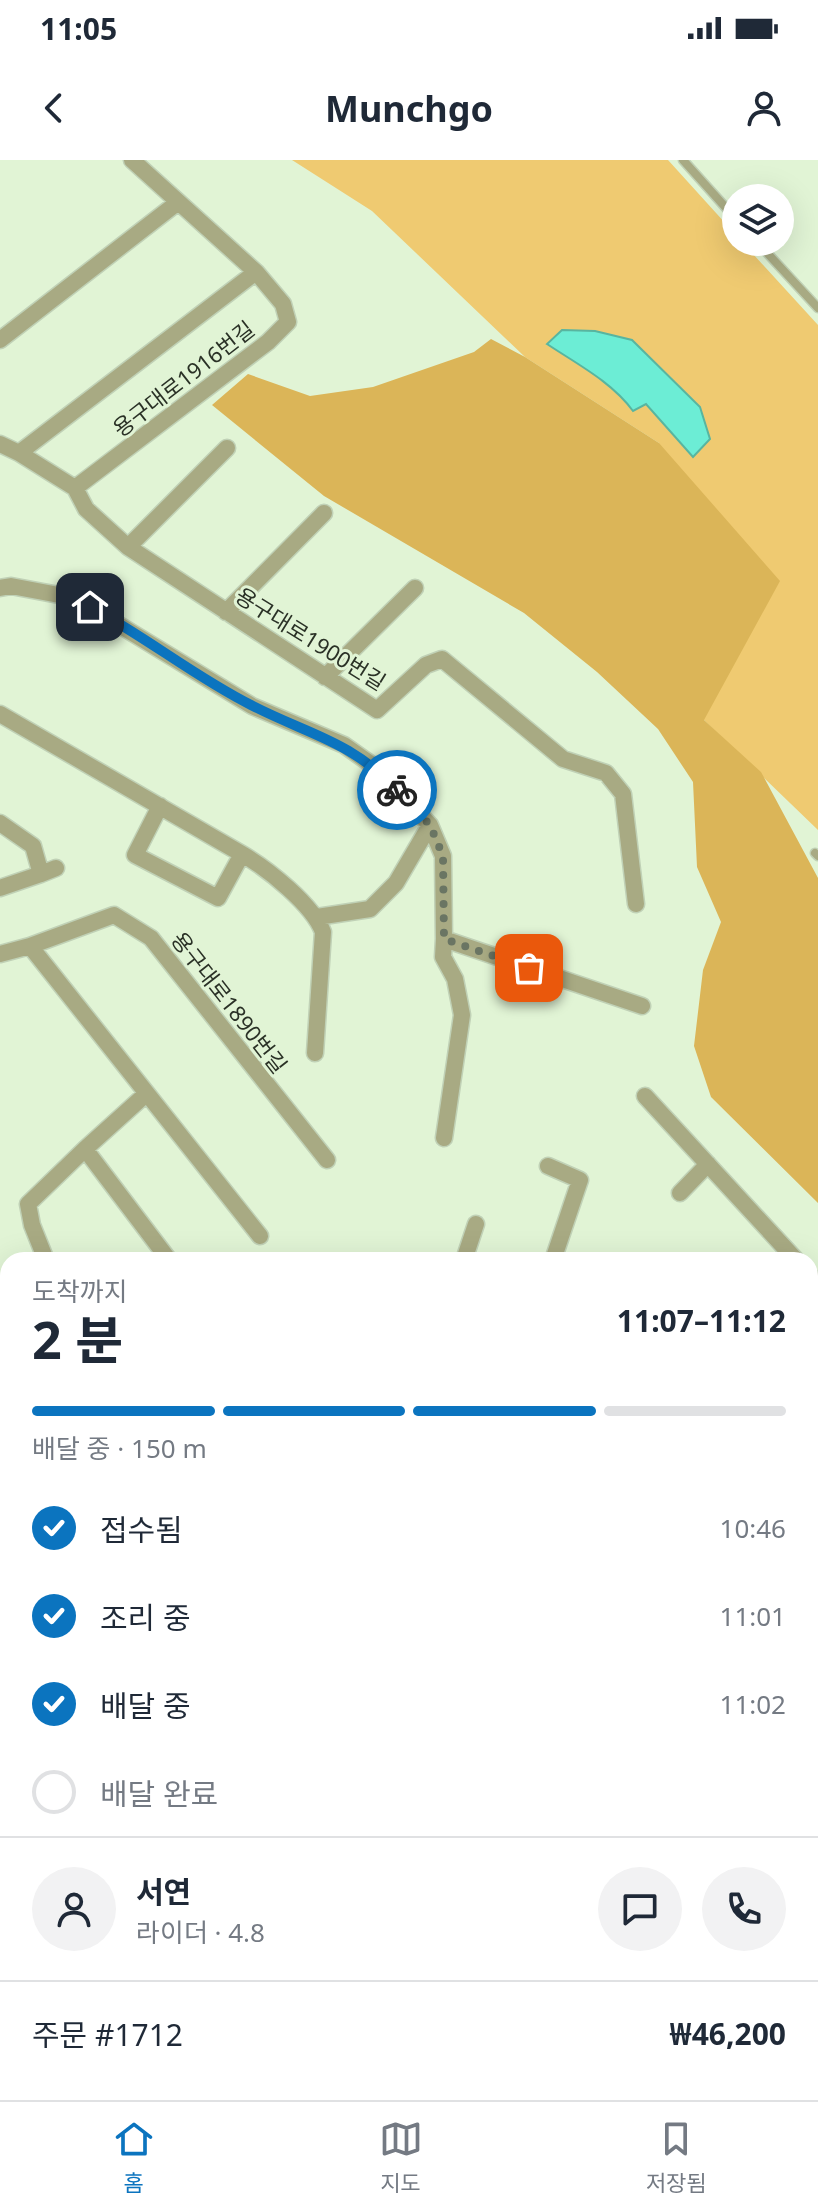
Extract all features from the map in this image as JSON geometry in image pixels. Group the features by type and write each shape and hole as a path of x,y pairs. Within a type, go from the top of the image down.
{"street":[{"name":"용구대로1916번길","path":"75,488 268,342 288,322 283,304 256,272 132,160"},
{"path":"0,340 177,203"},
{"path":"19,453 256,272"},
{"name":"용구대로1900번길","path":"0,444 75,488 86,509 128,547 377,710 426,665 442,659 563,759 606,773 623,794 636,904"},
{"path":"128,547 227,448"},
{"path":"226,612 324,513"},
{"path":"0,588 11,586 75,598 252,706 344,745 375,767 430,825 443,856 443,957 455,979 462,1015 444,1138"},
{"path":"325,677 415,588"},
{"path":"0,714 256,862 317,917 370,909 396,883 430,825"},
{"path":"160,806 135,855 218,898 242,854"},
{"path":"0,823 33,846 48,871 0,888"},
{"name":"용구대로1890번길","path":"0,954 114,915 151,938 327,1160"},
{"name":"용구대로1890번길","path":"315,1053 323,932 317,917"},
{"path":"444,939 642,1006"},
{"path":"30,946 260,1236"},
{"path":"43,1252 28,1204 146,1094"},
{"path":"645,1096 708,1164 782,1252"},
{"path":"85,1149 163,1252"},
{"path":"680,1193 708,1164"},
{"path":"548,1166 580,1180 556,1252"},
{"path":"467,1252 476,1224"}],"lane":[{"path":"683,160 722,203"},
{"path":"770,256 818,308"}],"shaded area":[{"path":"292,160 668,160 722,220 722,256 755,256 818,325 818,830 704,720 659,443 525,357 372,211"},
{"path":"491,339 525,357 659,443 780,581 704,720 761,772 818,878 818,1203 711,1097 694,1046 703,970 721,922 697,867 693,782 658,729 597,672 524,613 324,496 212,405 248,374 310,396 373,387 474,352"}],"water":[{"path":"562,330 595,331 632,340 700,407 710,439 693,457 646,404 633,411 604,382 547,344"}],"way so far":[{"path":"397,790 430,825 443,856 444,939 529,968"}],"route":[{"path":"90,607 252,706 344,745 375,767 397,790"}]}
